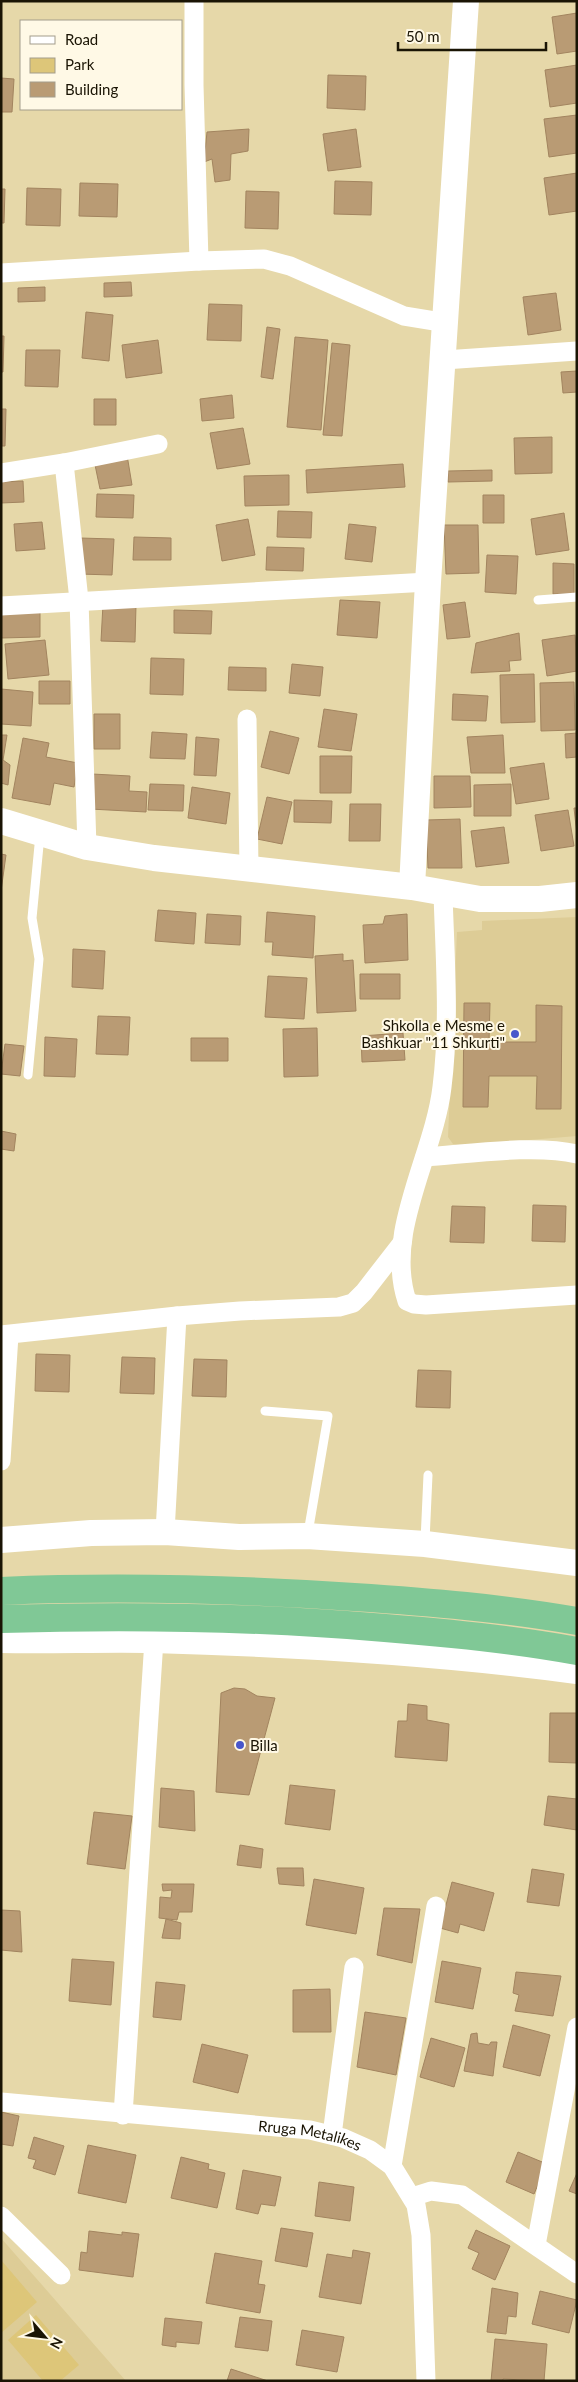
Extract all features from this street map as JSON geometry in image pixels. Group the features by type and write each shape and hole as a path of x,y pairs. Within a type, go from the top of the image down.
{"highway":[{"path":"1,1591 79,1588 196,1588 427,1602 543,1615 577,1621"},
{"path":"1,1619 194,1617 309,1622 422,1631 540,1644 577,1651"}],"street":[{"path":"194,1 194,85 200,260"},
{"path":"412,887 428,582 466,1"},
{"path":"1,273 200,260 249,259 275,261 404,316 446,323"},
{"path":"444,360 577,351"},
{"path":"1,473 64,463 158,444"},
{"path":"64,463 79,600 87,847"},
{"path":"1,606 79,600 428,582"},
{"path":"247,719 249,870"},
{"path":"1,822 87,847 154,858 412,887 443,894 480,899 540,899 577,895"},
{"path":"443,894 446,1048 442,1089 435,1125 402,1243 401,1279 407,1301 426,1306 577,1296"},
{"path":"425,1157 532,1150 563,1150 577,1154"},
{"path":"1,1461 5,1335 178,1316 339,1307 353,1303 364,1292 402,1243"},
{"path":"165,1532 178,1316"},
{"path":"1,1540 91,1533 165,1532 239,1537 307,1536 425,1544 577,1563"},
{"path":"1,1640 154,1640 314,1646 453,1657 577,1671"},
{"path":"123,2115 154,1640"},
{"path":"392,2166 436,1906"},
{"path":"332,2135 354,1967"},
{"path":"536,2246 577,2027"},
{"name":"Rruga Metalikes","path":"1,2102 123,2115 310,2130 332,2135 370,2150 392,2166 416,2205 421,2234 426,2381"},
{"path":"412,2197 431,2191 462,2195 577,2274"},
{"path":"1,2216 61,2275"}],"lane":[{"path":"538,600 577,597"},
{"path":"28,1076 39,959 32,918 40,834"},
{"path":"265,1411 328,1416 307,1536"},
{"path":"425,1544 428,1475"}],"shaded area":[{"name":"Shkolla e Mesme e Bashkuar \"11 Shkurti\"","path":"577,917 577,1136 459,1146 453,1144 448,1137 457,932 482,930 482,921"},
{"path":"1,2238 126,2381 1,2381"}],"green space":[{"path":"1,2260 37,2302 1,2333"},
{"path":"36,2315 79,2365 60,2381 43,2381 8,2340"}],"building":[{"path":"577,13 577,51 557,54 552,17"},
{"path":"577,65 577,103 550,107 545,70"},
{"path":"328,75 366,76 365,110 327,108"},
{"path":"1,78 14,79 12,112 1,112"},
{"path":"577,115 577,153 549,157 544,119"},
{"path":"249,129 248,151 231,154 230,180 215,182 212,159 204,162 207,132"},
{"path":"356,129 361,167 328,171 323,134"},
{"path":"577,173 577,211 549,215 544,178"},
{"path":"335,181 372,182 371,215 334,214"},
{"path":"80,183 118,184 117,217 79,216"},
{"path":"27,188 61,189 60,226 26,225"},
{"path":"1,189 5,189 4,223 1,223"},
{"path":"246,191 279,192 278,229 245,228"},
{"path":"131,282 132,296 104,297 104,283"},
{"path":"45,287 45,301 18,302 18,288"},
{"path":"556,293 561,330 528,335 523,297"},
{"path":"209,304 242,305 241,341 207,340"},
{"path":"86,312 113,315 109,361 82,358"},
{"path":"267,327 280,329 273,379 261,377"},
{"path":"1,336 4,336 3,372 1,372"},
{"path":"295,337 328,340 321,430 287,427"},
{"path":"158,340 162,373 126,378 122,345"},
{"path":"332,343 350,345 342,436 323,435"},
{"path":"26,350 60,350 58,387 25,386"},
{"path":"577,371 577,392 563,393 561,372"},
{"path":"232,395 234,418 202,421 200,399"},
{"path":"94,399 116,399 116,425 94,425"},
{"path":"1,409 6,409 5,446 1,446"},
{"path":"243,428 250,464 217,469 210,433"},
{"path":"552,437 552,473 515,474 514,438"},
{"path":"127,455 132,485 100,489 94,460"},
{"path":"403,464 405,487 307,493 306,470"},
{"path":"492,470 492,481 448,482 448,471"},
{"path":"289,475 289,505 245,506 244,476"},
{"path":"23,481 24,502 1,503 1,482"},
{"path":"97,494 134,495 133,518 96,517"},
{"path":"483,495 504,495 504,523 483,523"},
{"path":"278,511 312,512 311,538 277,537"},
{"path":"564,513 569,550 536,555 531,519"},
{"path":"248,519 255,555 222,561 216,525"},
{"path":"42,522 45,549 16,551 14,524"},
{"path":"349,524 376,527 372,562 345,559"},
{"path":"444,525 478,525 479,573 446,574"},
{"path":"134,537 171,538 171,560 133,560"},
{"path":"80,538 114,539 112,575 79,574"},
{"path":"267,547 304,548 303,571 266,570"},
{"path":"487,555 518,556 516,594 485,592"},
{"path":"553,563 574,564 574,594 553,594"},
{"path":"340,600 380,602 377,638 337,635"},
{"path":"465,602 470,637 447,639 443,605"},
{"path":"103,604 136,605 135,642 101,641"},
{"path":"40,607 40,637 1,638 1,608"},
{"path":"174,610 212,611 211,634 174,633"},
{"path":"519,633 521,660 509,661 510,671 471,673 476,643"},
{"path":"575,635 577,671 547,676 542,640"},
{"path":"45,640 49,675 8,679 5,644"},
{"path":"151,658 184,659 183,695 150,694"},
{"path":"292,664 323,667 320,696 289,693"},
{"path":"229,667 266,668 266,691 228,690"},
{"path":"534,674 535,722 501,723 500,675"},
{"path":"39,681 70,681 70,704 39,704"},
{"path":"574,682 575,730 541,731 540,683"},
{"path":"1,689 33,692 31,726 1,724"},
{"path":"453,694 488,696 486,721 452,720"},
{"path":"324,709 357,714 351,751 318,747"},
{"path":"94,714 120,714 120,749 94,749"},
{"path":"270,731 299,738 289,774 261,767"},
{"path":"152,732 187,734 185,759 150,758"},
{"path":"577,733 577,757 566,758 565,734"},
{"path":"1,735 7,735 3,760 10,765 8,785 1,783"},
{"path":"503,735 505,773 471,773 467,737"},
{"path":"196,737 219,739 216,776 194,775"},
{"path":"23,738 49,743 46,757 78,763 74,787 54,783 50,805 12,798"},
{"path":"320,756 352,756 351,793 320,793"},
{"path":"544,763 549,799 516,804 510,768"},
{"path":"92,774 130,776 129,791 147,792 146,812 90,809"},
{"path":"434,776 470,776 471,807 434,808"},
{"path":"150,784 184,785 183,811 148,810"},
{"path":"511,784 511,816 474,816 474,785"},
{"path":"192,787 230,793 226,824 188,818"},
{"path":"267,797 292,802 282,844 257,839"},
{"path":"294,800 332,801 331,823 294,822"},
{"path":"350,804 381,804 380,841 349,841"},
{"path":"574,808 577,808 577,835"},
{"path":"568,810 574,846 541,851 535,815"},
{"path":"460,819 462,868 428,868 426,820"},
{"path":"504,827 509,863 476,867 471,831"},
{"path":"1,854 6,855 1,891"},
{"path":"158,910 196,913 194,944 155,941"},
{"path":"267,912 315,916 313,958 272,955 273,942 265,942"},
{"path":"207,914 241,916 240,945 205,943"},
{"path":"407,914 408,960 365,963 363,925 383,924 385,916"},
{"path":"73,949 105,951 103,989 72,987"},
{"path":"343,954 343,961 353,960 356,1011 317,1013 315,956"},
{"path":"360,974 400,974 400,999 360,999"},
{"path":"268,976 307,978 304,1019 265,1017"},
{"path":"464,1003 490,1003 489,1042 536,1042 536,1005 562,1006 561,1109 536,1109 537,1076 489,1076 488,1107 463,1107"},
{"path":"98,1016 130,1017 128,1055 96,1054"},
{"path":"317,1028 318,1076 284,1077 283,1029"},
{"path":"403,1033 405,1060 362,1062 361,1036"},
{"path":"45,1037 77,1039 75,1077 44,1076"},
{"path":"191,1038 228,1038 228,1061 191,1061"},
{"path":"5,1044 24,1046 20,1076 1,1074"},
{"path":"1,1131 16,1134 14,1151 1,1149"},
{"path":"533,1205 566,1206 565,1242 532,1241"},
{"path":"452,1206 485,1207 484,1243 450,1242"},
{"path":"36,1354 70,1355 69,1392 35,1391"},
{"path":"122,1357 155,1358 154,1394 120,1393"},
{"path":"194,1359 227,1360 226,1397 192,1396"},
{"path":"418,1370 451,1371 450,1408 416,1407"},
{"name":"Billa","path":"234,1688 245,1689 257,1696 275,1698 249,1795 216,1792 221,1693"},
{"path":"408,1704 427,1706 427,1720 449,1724 447,1761 395,1757 398,1721 407,1721"},
{"path":"550,1713 577,1713 577,1763 549,1762"},
{"path":"290,1785 335,1790 330,1830 285,1824"},
{"path":"161,1788 194,1791 195,1831 159,1827"},
{"path":"548,1796 577,1799 577,1830 544,1825"},
{"path":"94,1812 132,1816 125,1869 87,1864"},
{"path":"240,1845 263,1849 261,1868 237,1865"},
{"path":"277,1868 303,1868 304,1886 279,1884"},
{"path":"532,1869 564,1874 559,1906 527,1902"},
{"path":"314,1879 364,1888 356,1934 306,1925"},
{"path":"452,1882 494,1893 484,1931 460,1924 458,1933 440,1928"},
{"path":"162,1884 194,1884 192,1912 179,1912 177,1920 159,1918 160,1897 171,1898 172,1890 163,1891"},
{"path":"384,1908 420,1909 412,1963 377,1955"},
{"path":"1,1910 20,1911 22,1952 1,1950"},
{"path":"166,1919 181,1923 180,1939 162,1938"},
{"path":"72,1959 114,1962 111,2005 69,2001"},
{"path":"442,1961 481,1968 473,2009 435,2002"},
{"path":"516,1972 561,1976 553,2016 515,2011 519,1995 513,1993"},
{"path":"156,1982 185,1985 181,2020 153,2017"},
{"path":"330,1989 331,2032 293,2032 293,1990"},
{"path":"365,2012 406,2018 396,2075 357,2067"},
{"path":"513,2025 550,2035 540,2076 503,2067"},
{"path":"477,2033 478,2043 489,2045 491,2042 497,2042 493,2076 464,2071 471,2034"},
{"path":"431,2038 465,2048 454,2087 420,2077"},
{"path":"202,2044 248,2055 238,2093 193,2082"},
{"path":"1,2112 19,2116 13,2146 1,2144"},
{"path":"34,2137 64,2146 55,2175 33,2168 36,2160 28,2158"},
{"path":"88,2145 136,2155 126,2203 78,2193"},
{"path":"518,2152 547,2164 534,2194 506,2182"},
{"path":"181,2157 209,2164 208,2169 225,2173 217,2208 171,2198"},
{"path":"243,2170 281,2177 275,2206 261,2204 258,2214 236,2209"},
{"path":"577,2173 577,2194 569,2191"},
{"path":"319,2182 354,2187 350,2221 315,2216"},
{"path":"281,2228 313,2233 307,2267 275,2261"},
{"path":"476,2230 510,2246 495,2280 472,2269 479,2253 468,2248"},
{"path":"89,2231 122,2235 122,2232 139,2234 133,2277 79,2270 81,2252 87,2253"},
{"path":"353,2250 370,2253 361,2304 319,2297 327,2254 352,2258"},
{"path":"215,2253 262,2261 258,2284 265,2285 260,2313 206,2303"},
{"path":"492,2288 518,2293 516,2317 508,2316 506,2334 487,2332"},
{"path":"540,2291 577,2300 569,2333 532,2324"},
{"path":"240,2317 272,2321 268,2351 235,2347"},
{"path":"165,2318 202,2322 199,2344 176,2342 176,2347 162,2345"},
{"path":"302,2330 344,2337 337,2372 296,2365"},
{"path":"495,2339 547,2344 544,2381 503,2379 503,2381 491,2381"},
{"path":"231,2369 268,2381 227,2381"}],"place":[{"name":"Shkolla e Mesme e Bashkuar \"11 Shkurti\"","path":"515,1034"},
{"name":"Billa","path":"240,1745"}]}
